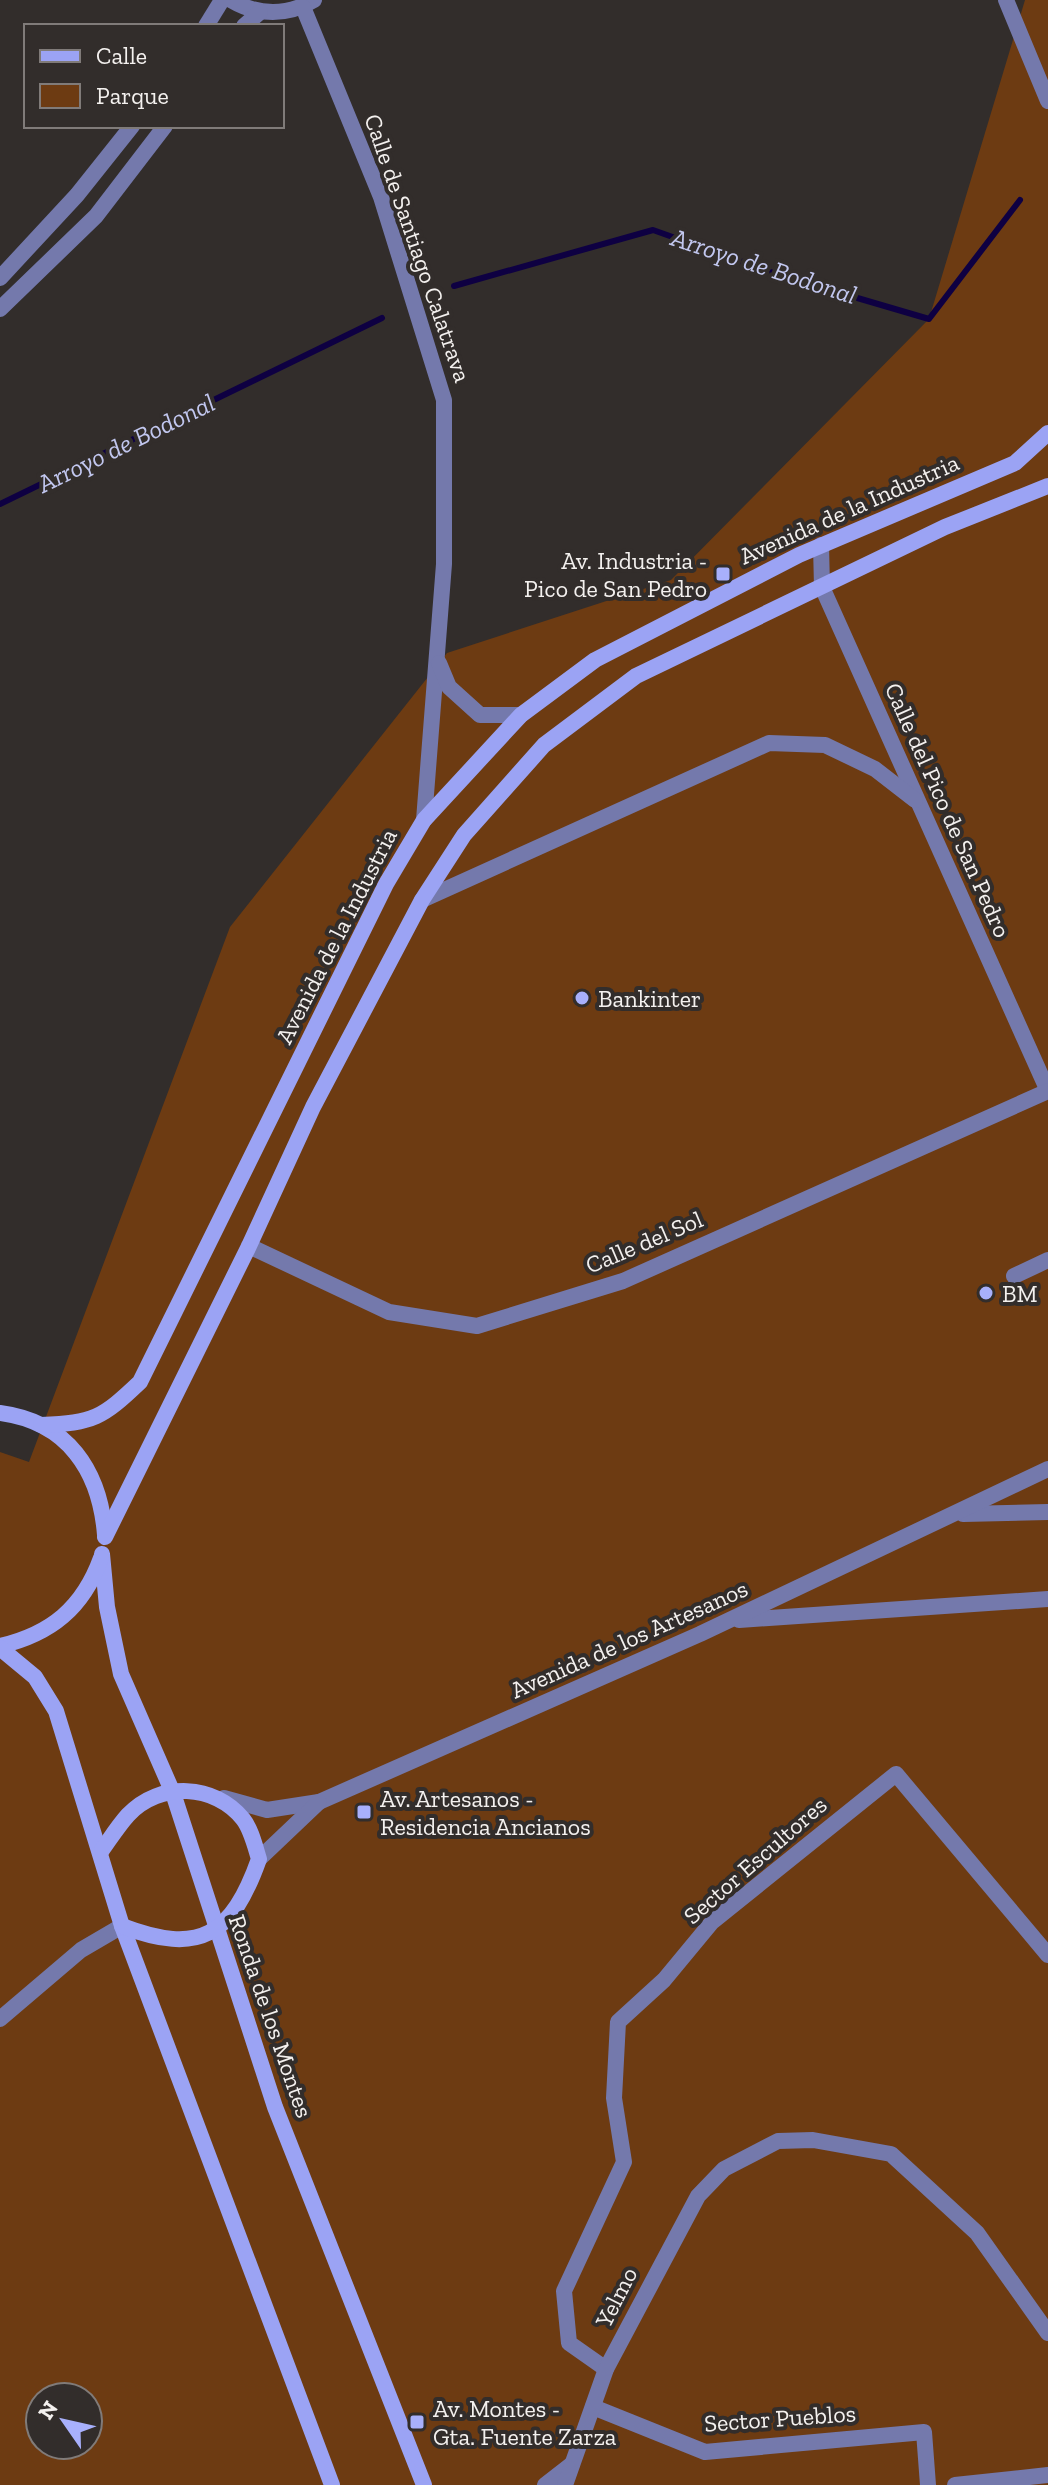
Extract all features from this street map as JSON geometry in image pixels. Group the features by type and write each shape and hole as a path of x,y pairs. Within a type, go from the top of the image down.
{"street":[{"path":"207,24 222,0"},
{"path":"231,0 260,12 282,13 308,3"},
{"path":"1006,0 1048,101"},
{"name":"Calle de Santiago Calatrava","path":"308,3 381,197 444,400 444,564 424,820"},
{"path":"246,24 260,12"},
{"path":"0,278 77,195 130,128"},
{"path":"0,309 96,216 163,128"},
{"name":"Avenida de la Industria","path":"41,1425 80,1423 107,1413 140,1382 380,896 424,820 521,715 620,645 821,545 1015,463 1048,433"},
{"path":"0,1647 27,1640 65,1616 93,1582 104,1545 313,1107 422,900 464,835 544,745 636,676 945,527 1048,486"},
{"name":"Calle del Pico de San Pedro","path":"821,545 822,587 1048,1091"},
{"path":"437,658 449,687 480,715 521,715"},
{"path":"422,900 769,743 825,745 875,769 917,801"},
{"name":"Calle del Sol","path":"249,1246 389,1312 477,1326 623,1281 945,1134 1048,1091"},
{"path":"1014,1276 1048,1260"},
{"path":"0,1413 41,1425"},
{"name":"Ronda de los Montes","path":"41,1425 69,1445 90,1471 102,1503 107,1607 121,1674 173,1793 275,2107 424,2485"},
{"name":"Avenida de los Artesanos","path":"224,1798 267,1810 319,1802 730,1620 1048,1469"},
{"name":"Avenida de los Artesanos","path":"958,1514 1048,1512"},
{"path":"730,1620 1048,1599"},
{"path":"0,1647 35,1677 56,1711 102,1850 122,1926 332,2485"},
{"name":"Sector Escultores","path":"606,2369 569,2343 564,2291 624,2162 614,2098 618,2022 664,1980 712,1922 896,1774 1048,1955"},
{"path":"0,2019 81,1950 122,1926 167,1940 216,1930 238,1909 259,1859 246,1821 224,1798 190,1790 156,1795 130,1813 102,1850"},
{"name":"Avenida de los Artesanos","path":"259,1859 319,1802"},
{"name":"Yelmo","path":"565,2485 606,2369 698,2196 724,2169 778,2141 813,2140 891,2154 977,2233 1048,2333"},
{"name":"Sector Pueblos","path":"593,2407 705,2452 924,2432 928,2485"},
{"path":"545,2485 576,2460"},
{"path":"955,2485 1048,2475"}],"green space":[{"path":"1025,0 1048,0 1048,2485 0,2485 0,1452 29,1462 230,927 447,653 671,580 929,319"}],"waterway":[{"name":"Arroyo de Bodonal","path":"454,286 653,230 779,275 929,319 1020,200"},
{"name":"Arroyo de Bodonal","path":"0,504 382,318"}],"place":[{"name":"Av. Industria - Pico de San Pedro","path":"723,574"},
{"name":"Bankinter","path":"582,998"},
{"name":"BM","path":"986,1293"},
{"name":"Av. Artesanos - Residencia Ancianos","path":"364,1812"},
{"name":"Av. Montes - Gta. Fuente Zarza","path":"417,2422"}]}
